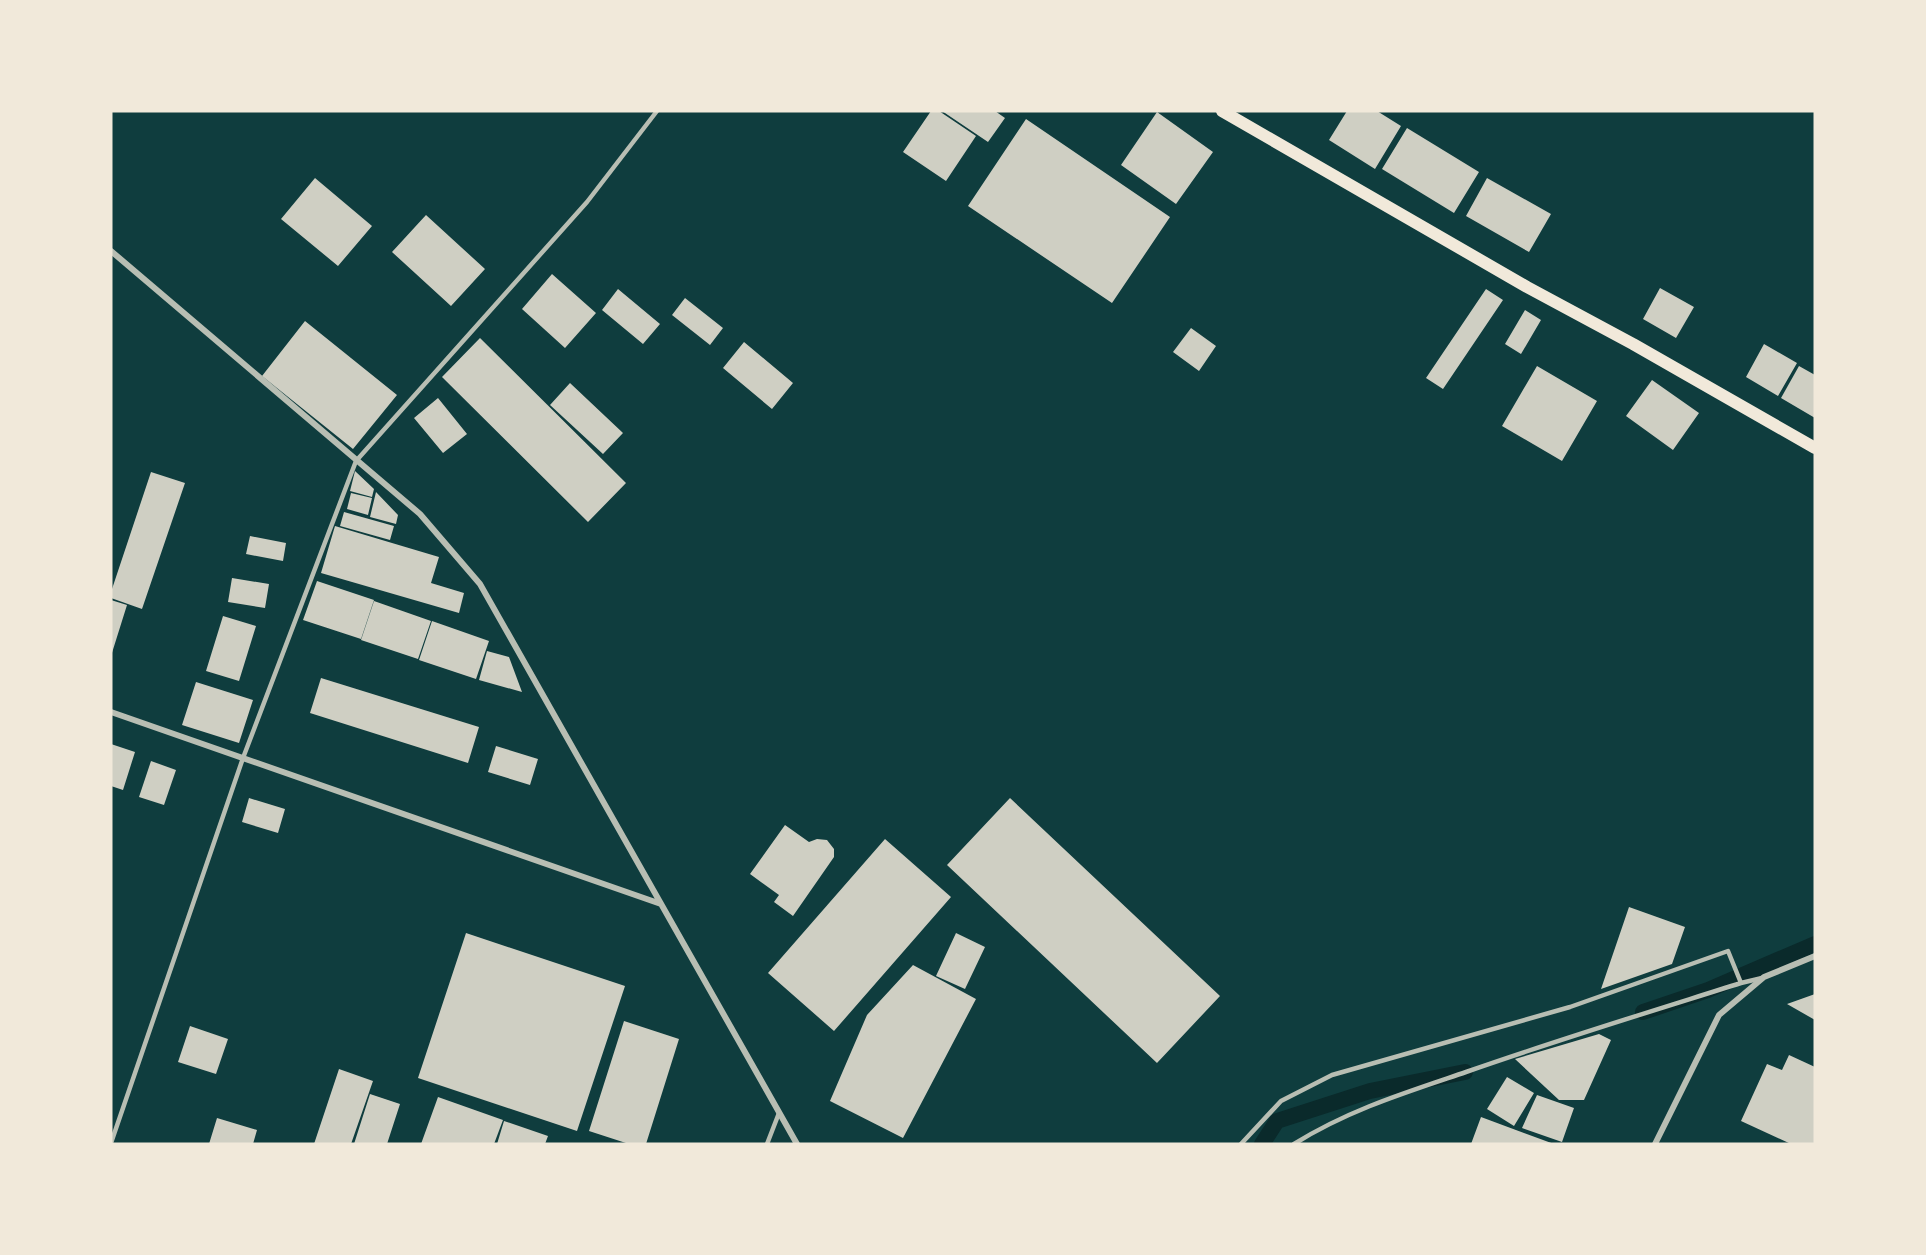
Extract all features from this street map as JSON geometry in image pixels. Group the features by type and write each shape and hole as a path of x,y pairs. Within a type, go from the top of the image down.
{"main road":[{"path":"1222,111 1527,287 1633,344 1815,448"}],"street":[{"path":"111,251 420,514 480,584 797,1144"},
{"path":"111,712 661,904"},
{"path":"1654,1144 1719,1015 1764,977 1815,956"}],"lane":[{"path":"111,1143 243,758 356,461 587,202 657,111"},
{"path":"1250,1144 1242,1141 1281,1101 1332,1075 1570,1008 1728,951 1741,983"},
{"path":"1294,1144 1320,1128 1369,1105 1492,1063 1764,977"},
{"path":"767,1144 779,1113"}],"building":[{"path":"931,111 939,111 976,136 946,181 903,152"},
{"path":"942,111 995,111 1005,118 988,142"},
{"path":"1347,111 1377,111 1401,126 1375,169 1329,140"},
{"path":"1157,112 1213,152 1176,204 1121,165"},
{"path":"1026,119 1170,217 1112,303 968,206"},
{"path":"1407,128 1479,172 1454,213 1382,169"},
{"path":"315,178 372,226 338,266 281,219"},
{"path":"1487,178 1551,214 1529,252 1466,216"},
{"path":"426,215 485,269 451,306 392,252"},
{"path":"552,274 596,313 565,348 522,309"},
{"path":"1660,288 1694,307 1676,338 1643,319"},
{"path":"618,289 660,324 643,344 602,310"},
{"path":"1486,289 1503,300 1443,389 1426,378"},
{"path":"685,298 723,328 710,345 672,315"},
{"path":"1525,310 1541,320 1521,354 1505,344"},
{"path":"305,321 397,395 353,449 262,376"},
{"path":"1191,328 1216,346 1199,371 1173,352"},
{"path":"480,338 626,483 588,522 442,377"},
{"path":"744,342 793,383 772,409 723,368"},
{"path":"1764,344 1797,363 1778,396 1746,377"},
{"path":"1537,366 1597,401 1562,461 1502,426"},
{"path":"1799,366 1815,375 1815,418 1781,398"},
{"path":"1652,380 1699,413 1673,450 1626,416"},
{"path":"570,383 623,433 603,454 550,405"},
{"path":"438,398 467,434 443,453 414,418"},
{"path":"355,471 374,489 372,497 350,491"},
{"path":"151,472 185,483 142,609 111,598 111,592"},
{"path":"376,492 398,515 396,524 370,517"},
{"path":"351,493 372,498 368,515 347,509"},
{"path":"344,512 394,526 390,540 340,526"},
{"path":"335,526 439,557 431,583 464,593 459,613 321,573"},
{"path":"250,536 286,543 283,561 246,554"},
{"path":"232,578 269,584 265,608 228,602"},
{"path":"317,581 374,600 361,639 303,620"},
{"path":"111,600 127,605 111,656"},
{"path":"374,601 431,621 418,659 361,640"},
{"path":"223,616 256,626 239,681 206,671"},
{"path":"432,621 489,641 476,679 419,660"},
{"path":"487,651 509,657 522,692 479,680"},
{"path":"321,678 479,727 468,763 310,713"},
{"path":"196,682 253,700 239,743 182,725"},
{"path":"111,744 135,752 123,790 111,786"},
{"path":"496,746 538,759 530,785 488,772"},
{"path":"151,761 176,770 164,805 139,797"},
{"path":"249,798 285,809 278,833 242,822"},
{"path":"1010,798 1220,996 1157,1063 947,865"},
{"path":"785,825 809,842 817,839 827,840 834,849 834,857 793,916 774,902 779,895 750,874"},
{"path":"885,839 951,897 834,1031 768,973"},
{"path":"1629,907 1685,927 1672,964 1601,989"},
{"path":"466,933 625,986 577,1131 418,1078"},
{"path":"956,933 985,947 965,989 936,976"},
{"path":"913,965 976,999 903,1138 830,1101 867,1015"},
{"path":"1815,994 1815,1020 1787,1004"},
{"path":"624,1021 679,1039 646,1144 629,1144 589,1131"},
{"path":"190,1026 228,1039 216,1074 178,1062"},
{"path":"1599,1034 1611,1040 1584,1100 1559,1100 1515,1059"},
{"path":"1789,1055 1815,1067 1815,1144 1791,1144 1741,1121 1767,1064 1782,1070"},
{"path":"339,1069 373,1081 351,1144 314,1144"},
{"path":"1507,1077 1534,1093 1514,1126 1487,1109"},
{"path":"370,1094 400,1104 387,1144 354,1144"},
{"path":"1537,1095 1574,1108 1562,1142 1522,1128"},
{"path":"438,1097 503,1120 494,1144 421,1144"},
{"path":"1481,1117 1554,1144 1471,1144"},
{"path":"217,1118 257,1130 253,1144 209,1144"},
{"path":"504,1121 548,1136 545,1144 497,1144"}],"waterway":[{"path":"1643,1012 1708,990 1815,944"},
{"path":"1262,1144 1277,1121 1370,1091 1465,1072"}]}
